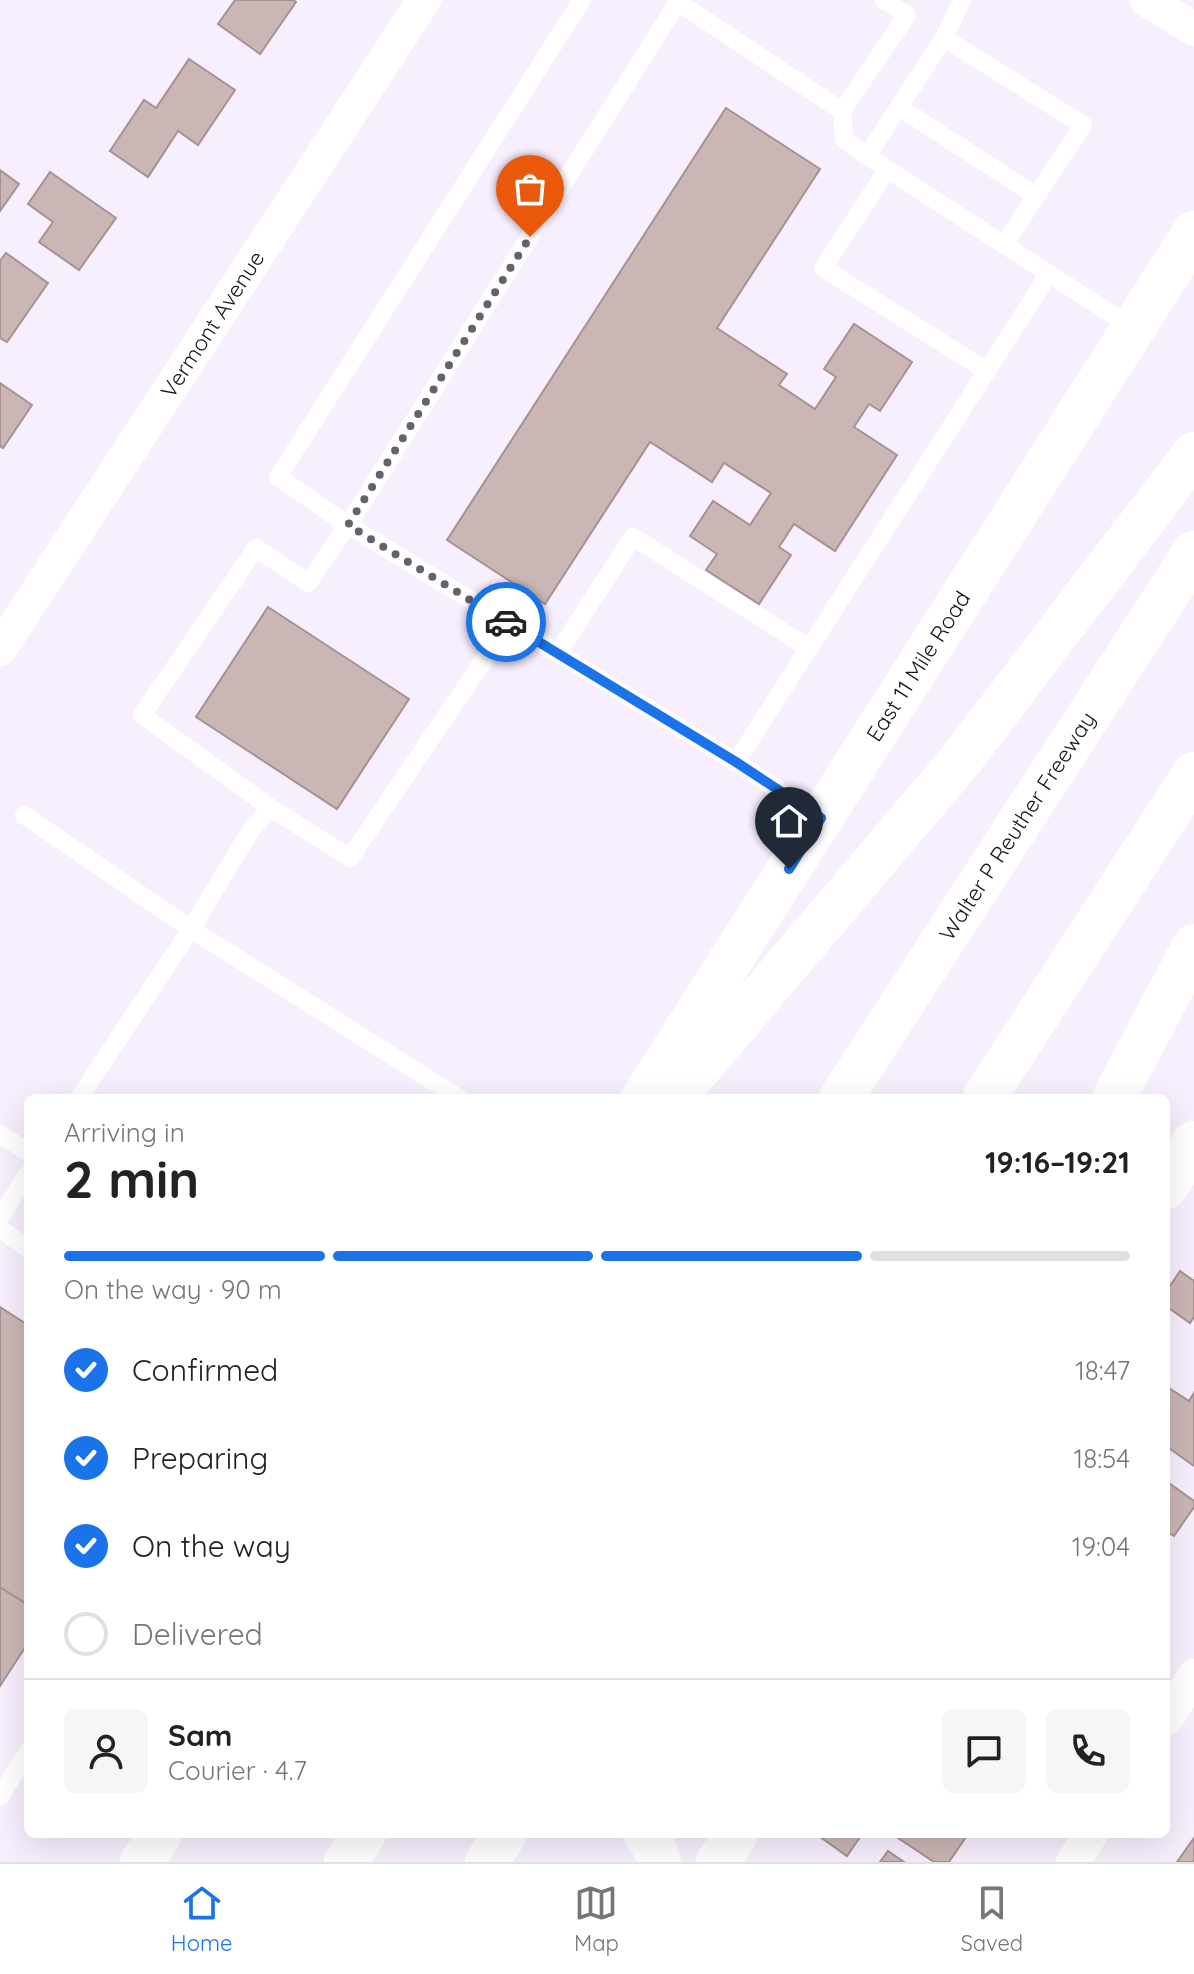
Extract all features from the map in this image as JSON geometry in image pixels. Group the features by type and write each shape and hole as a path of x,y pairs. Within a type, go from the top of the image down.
{"main road":[{"name":"East 11 Mile Road","path":"646,1094 1194,233"},
{"path":"677,1094 959,762 1194,454"},
{"name":"Walter P Reuther Freeway","path":"844,1094 1194,553"},
{"path":"987,1094 1194,774"},
{"path":"1116,1094 1194,946"},
{"path":"1170,1181 1194,1143"},
{"path":"142,1862 157,1838"},
{"path":"346,1862 361,1838"},
{"path":"487,1862 502,1838"},
{"path":"650,1838 659,1862"},
{"path":"718,1862 733,1838"}],"street":[{"name":"Vermont Avenue","path":"0,649 424,0"},
{"path":"1147,0 1194,29"},
{"path":"1170,1713 1194,1676"},
{"path":"1073,1862 1088,1838"}],"lane":[{"path":"582,0 278,477 348,525 736,762 821,818"},
{"path":"884,0 907,15 842,111 844,139 887,170 1133,328"},
{"path":"867,156 944,38 962,0"},
{"path":"509,623 350,858 271,808 142,715 256,548 308,583 348,525 676,1 842,111"},
{"path":"944,38 1083,125 1004,245"},
{"path":"899,107 1036,196"},
{"path":"887,170 823,268 987,371"},
{"path":"736,762 1049,274"},
{"path":"558,653 633,537 809,648"},
{"path":"82,1094 191,929 251,830 271,808"},
{"path":"24,815 191,929 453,1094"},
{"path":"0,1134 24,1149"},
{"path":"24,1180 0,1218 24,1244"},
{"path":"0,1797 24,1758"}],"building":[{"path":"235,0 296,2 260,54 218,24"},
{"path":"189,59 235,90 198,145 178,131 148,177 110,151 144,100 156,108"},
{"path":"726,108 820,169 717,328 787,374 779,385 815,409 836,377 824,369 854,324 912,362 880,411 869,404 854,427 897,455 835,551 794,524 779,547 791,555 759,604 706,570 717,554 690,536 713,501 750,525 771,493 724,463 712,482 650,442 545,604 447,540"},
{"path":"0,170 19,184 0,211"},
{"path":"50,172 116,218 79,270 39,242 53,222 28,204"},
{"path":"6,253 48,283 7,342 0,338 0,261"},
{"path":"0,383 32,405 3,448 0,446"},
{"path":"268,607 409,699 337,809 196,717"},
{"path":"1180,1271 1194,1281 1194,1317 1190,1323 1170,1309 1170,1286"},
{"path":"0,1307 24,1322 24,1602 0,1587"},
{"path":"1170,1389 1189,1401 1194,1393 1194,1466 1170,1449"},
{"path":"1170,1484 1194,1501 1194,1507 1174,1536 1170,1534"},
{"path":"0,1587 24,1602 24,1649 0,1686"},
{"path":"822,1838 859,1838 847,1856"},
{"path":"898,1838 965,1838 949,1862 934,1862"},
{"path":"1194,1838 1194,1862 1177,1862"},
{"path":"888,1851 904,1862 880,1862"}],"way so far":[{"path":"506,622 348,525 530,237"}],"route":[{"path":"506,622 736,762 821,818 789,869"}]}
